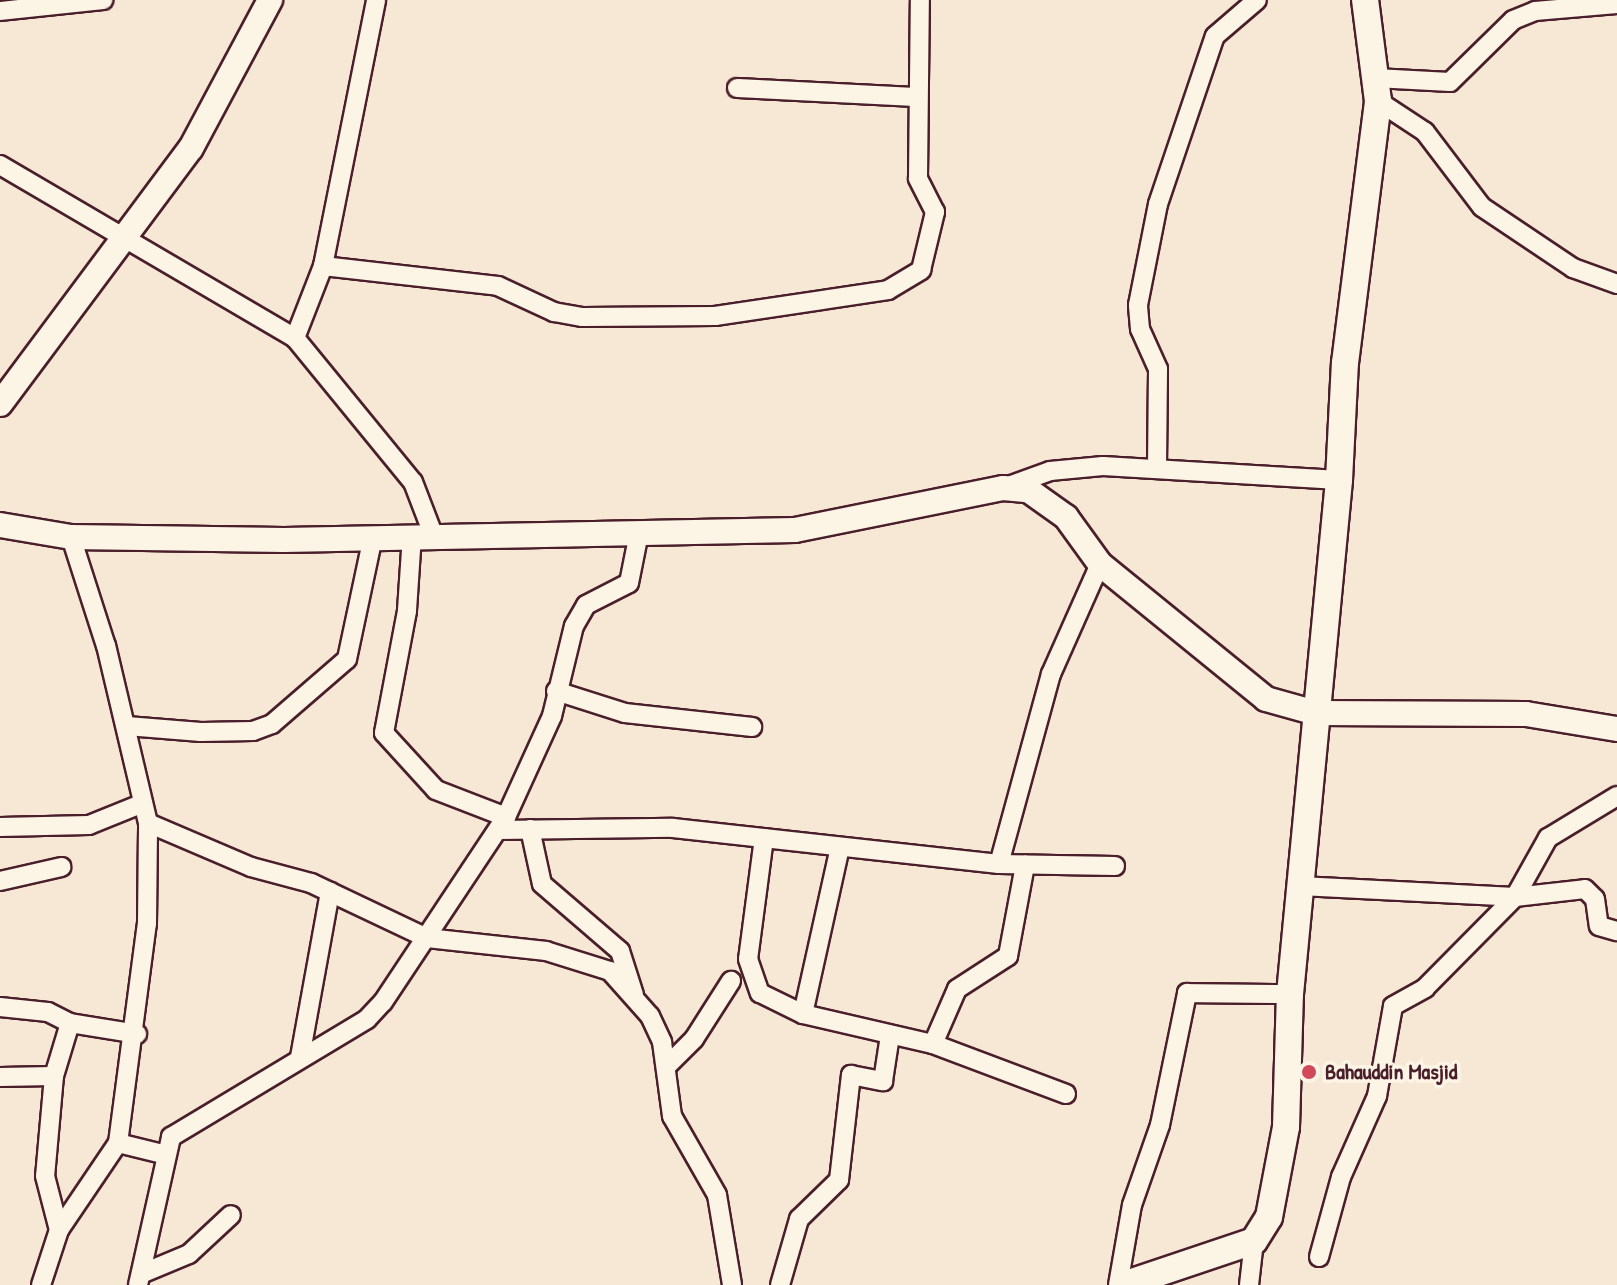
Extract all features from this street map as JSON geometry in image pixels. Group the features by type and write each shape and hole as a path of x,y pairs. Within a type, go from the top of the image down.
{"main road":[{"path":"1121,1285 1254,1241 1269,1217 1286,1127 1290,994 1339,480 1345,363 1377,89 1365,0"}],"street":[{"path":"0,11 20,5 103,0"},
{"path":"0,404 191,148 270,0"},
{"path":"295,338 323,266 376,0"},
{"path":"323,266 498,286 554,312 583,317 715,316 888,290 921,270 935,212 918,178 916,97 920,0"},
{"path":"1157,466 1158,369 1140,329 1138,305 1158,204 1215,36 1257,0"},
{"path":"1377,89 1450,82 1513,20 1535,11 1617,4"},
{"path":"737,88 916,97"},
{"path":"1377,89 1425,132 1482,207 1573,268 1617,284"},
{"path":"0,165 295,338 413,482 423,535 384,733 436,790 503,824 530,829 609,825 764,838 999,864 1115,866"},
{"path":"0,525 71,537 373,537 795,530 1003,488 1050,471 1157,466 1339,480"},
{"path":"1003,488 1042,495 1100,564 1248,689 1316,713 1526,714 1617,729"},
{"path":"139,1279 163,1154 171,1137 367,1019 427,938 503,824 552,716 574,626 586,605 629,583 639,533"},
{"path":"41,1285 59,1230 118,1143 137,1034 148,823 141,804 127,726 71,537"},
{"path":"127,726 201,732 253,731 272,724 347,659 373,537"},
{"path":"999,864 1051,674 1100,564"},
{"path":"556,691 625,713 752,727"},
{"path":"1319,1257 1341,1177 1377,1096 1393,1006 1425,988 1515,897 1548,838 1617,796"},
{"path":"0,827 89,825 141,804"},
{"path":"148,823 330,892 427,938 587,960 610,971 650,1016 668,1065 672,1116 717,1195 732,1285"},
{"path":"530,829 542,884 620,951 634,995"},
{"path":"764,838 748,959 760,993 803,1014 933,1044 1066,1094"},
{"path":"803,1014 840,847"},
{"path":"933,1044 957,989 1008,956 1025,865"},
{"path":"0,881 61,867"},
{"path":"1300,886 1515,897 1585,889 1595,899 1599,926 1617,931"},
{"path":"300,1057 330,892"},
{"path":"668,1065 694,1039 731,981"},
{"path":"1121,1285 1132,1205 1160,1125 1187,993 1290,994"},
{"path":"0,1007 48,1012 70,1023 137,1034"},
{"path":"59,1230 45,1176 54,1076 70,1023"},
{"path":"780,1285 799,1219 839,1180 851,1075 883,1081 890,1035"},
{"path":"0,1077 54,1076"},
{"path":"118,1143 163,1154"},
{"path":"139,1279 189,1254 231,1215"},
{"path":"1249,1285 1254,1241"}],"place":[{"name":"Bahauddin Masjid","path":"1309,1072"}]}
